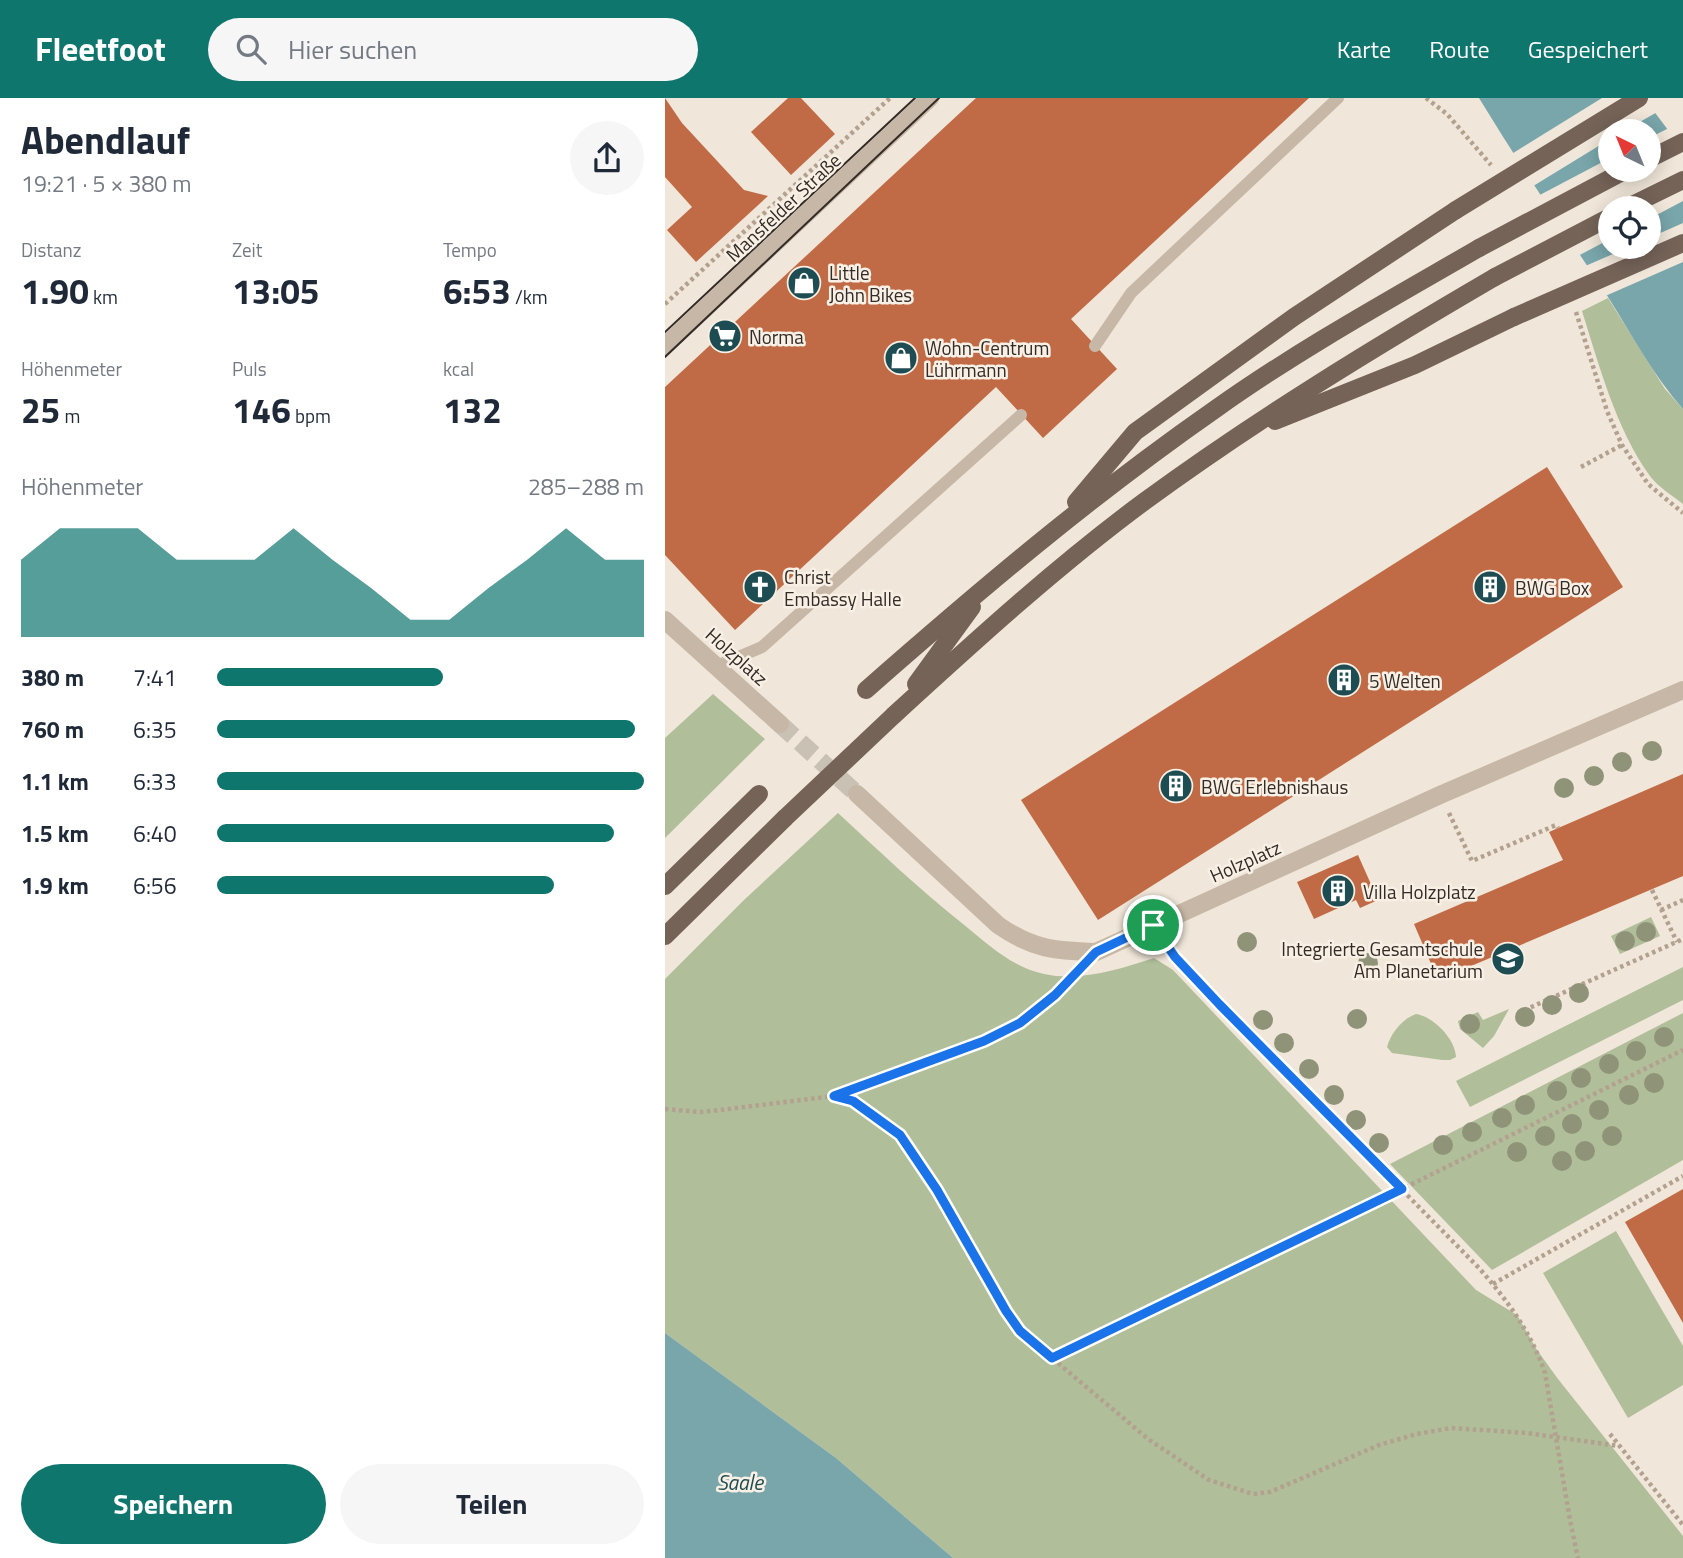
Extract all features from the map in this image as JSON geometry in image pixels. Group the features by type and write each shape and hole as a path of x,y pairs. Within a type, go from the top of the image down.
{"main road":[{"path":"1048,534 1135,432 1294,317 1456,210 1639,98"},
{"path":"1661,153 1683,142"},
{"path":"1650,196 1683,180"},
{"path":"866,690 992,580 1095,496 1219,406 1337,331 1479,248 1603,182"},
{"path":"665,936 785,818 994,624 1144,502 1400,332 1495,277 1598,223"},
{"path":"1240,436 1415,365 1514,317 1683,243"},
{"path":"894,715 992,580"},
{"path":"665,886 759,794"}],"street":[{"name":"Mansfelder Straße","path":"665,346 930,98"},
{"name":"Holzplatz","path":"665,620 780,724"},
{"name":"Holzplatz","path":"1096,952 1440,795 1683,691"},
{"path":"857,794 998,925 1020,941 1041,947 1096,952"}],"lane":[{"path":"1095,346 1131,293 1338,98"},
{"path":"717,666 762,647 1021,415"}],"path":[{"path":"665,304 890,98"},
{"path":"1581,467 1622,445"},
{"path":"1648,484 1683,513"},
{"path":"1440,795 1472,862 1556,825 1558,828"},
{"path":"1652,890 1677,942"},
{"path":"1661,910 1683,900"},
{"path":"1153,925 1175,957 1493,1284 1517,1315 1537,1350 1545,1373 1579,1558"},
{"path":"1518,1013 1683,939"},
{"path":"665,1109 700,1112 834,1096 984,1041 1020,1023 1055,995 1096,952"},
{"path":"1052,1358 1683,1050"},
{"path":"834,1096 853,1101 900,1135 930,1178 1020,1331 1148,1439 1209,1480 1253,1494 1284,1487 1379,1445 1451,1428 1557,1437 1619,1446"},
{"path":"1493,1284 1683,1176"},
{"path":"1610,1434 1683,1525"}],"green space":[{"path":"1608,298 1665,389 1683,409 1683,504 1661,488 1638,458 1627,438 1602,375 1582,311"},
{"path":"713,694 765,739 665,838 665,738"},
{"path":"838,813 947,911 991,947 1021,966 1044,974 1072,976 1114,970 1154,958 1173,970 1476,1290 1517,1315 1558,1379 1683,1536 1683,1558 953,1558 836,1458 665,1333 665,979 744,900"},
{"path":"1651,917 1660,936 1620,954 1611,936"},
{"path":"1683,967 1683,1000 1470,1107 1456,1081"},
{"path":"1509,1009 1494,1036 1483,1048 1460,1029 1458,1021 1478,1012 1483,1020"},
{"path":"1683,1013 1683,1160 1492,1270 1390,1164"},
{"path":"1416,1014 1430,1019 1448,1036 1456,1057 1442,1060 1392,1053 1387,1047 1394,1032 1406,1019"},
{"path":"1616,1231 1683,1346 1683,1385 1628,1418 1543,1273"}],"water":[{"path":"1479,98 1644,98 1660,119 1598,119 1598,182 1661,182 1661,121 1683,150 1683,409 1652,369"},
{"name":"Saale","path":"665,1333 836,1458 953,1558 665,1558"}],"pier":[{"path":"1602,98 1649,98 1659,111 1645,119 1598,119 1598,146 1530,188 1510,155"},
{"path":"1671,127 1683,144 1683,201 1661,213 1661,196 1598,196 1598,245 1576,257 1536,197 1598,164 1598,182 1661,182 1661,132"},
{"path":"1683,223 1683,262 1603,297 1583,267 1601,259 1661,259 1661,233"}],"building":[{"path":"665,98 682,123 744,190 768,196 696,262 667,230 692,207 665,177"},
{"path":"788,98 801,98 835,134 791,175 751,132"},
{"name":"Wohn-Centrum Lührmann","path":"976,98 1309,98 1071,319 1117,369 1043,438 996,387 735,630 665,555 665,387"},
{"path":"1547,467 1623,587 1098,920 1021,800"},
{"name":"Integrierte Gesamtschule Am Planetarium","path":"1683,774 1683,876 1438,980 1414,924 1563,860 1549,832"},
{"name":"Villa Holzplatz","path":"1358,855 1378,900 1360,908 1356,900 1314,919 1297,882"},
{"path":"1683,1189 1683,1323 1625,1222"}],"tunnel":[{"path":"780,724 857,794"}],"tram line":[{"path":"665,332 915,98"},
{"path":"665,357 939,98"}],"place":[{"name":"Little John Bikes","path":"804,283"},
{"name":"Norma","path":"725,336"},
{"name":"Wohn-Centrum Lührmann","path":"901,358"},
{"name":"Christ Embassy Halle","path":"760,587"},
{"name":"BWG Box","path":"1490,587"},
{"name":"5 Welten","path":"1344,680"},
{"name":"BWG Erlebnishaus","path":"1176,786"},
{"name":"Villa Holzplatz","path":"1338,891"},
{"name":"Integrierte Gesamtschule Am Planetarium","path":"1508,959"}],"route":[{"path":"1153,925 1175,957 1220,1005 1402,1189 1052,1358 1020,1331 1006,1311 937,1190 900,1135 853,1101 834,1096 984,1041 1020,1023 1055,995 1096,952 1153,925"}]}
